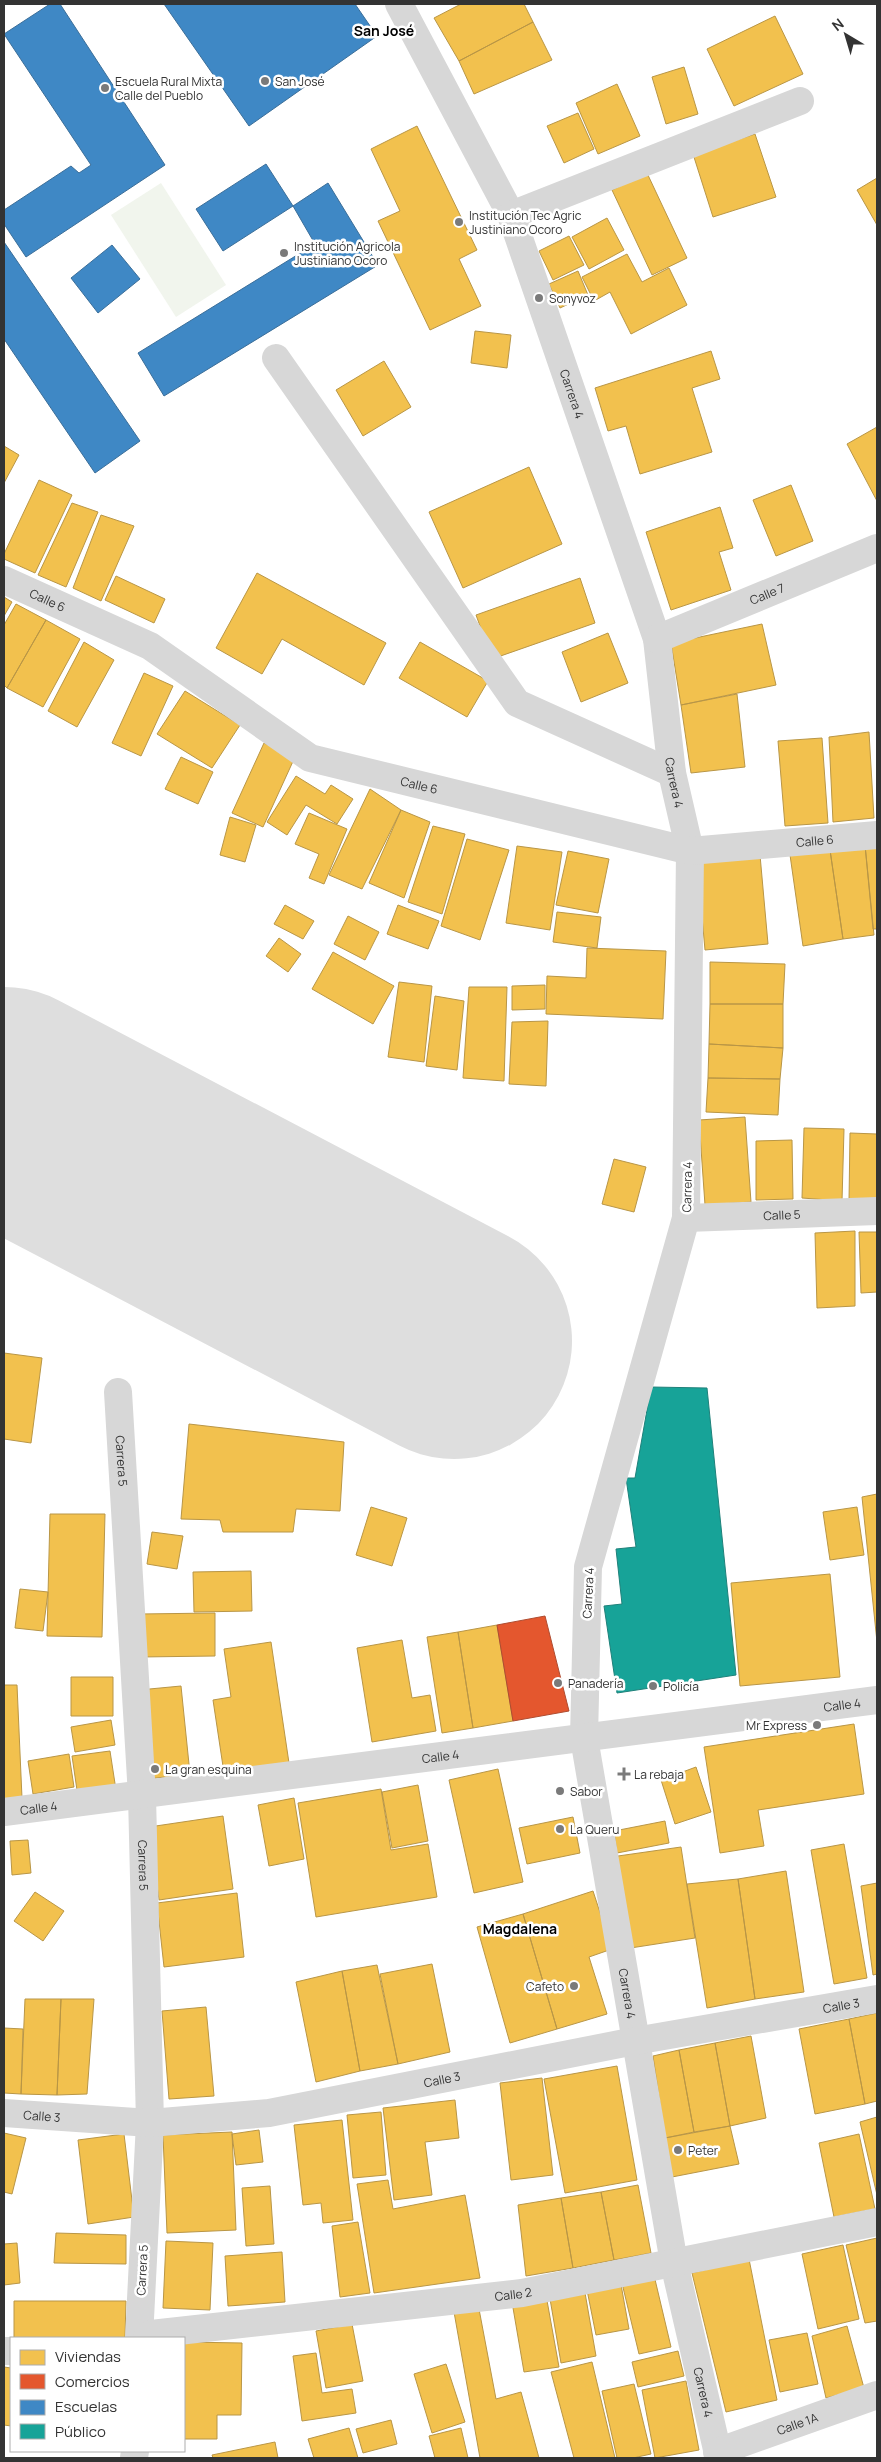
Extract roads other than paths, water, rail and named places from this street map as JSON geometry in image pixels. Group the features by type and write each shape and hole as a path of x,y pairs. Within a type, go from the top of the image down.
{"street":[{"name":"Carrera 4","path":"399,4 511,215 657,639 672,773 690,851 686,1218 588,1567 584,1738 674,2263 718,2455"},
{"path":"511,215 800,101"},
{"path":"276,358 517,703 672,773"},
{"name":"Calle 7","path":"657,639 877,548"},
{"name":"Calle 6","path":"4,580 150,646 310,758 690,851 877,835"},
{"name":"Calle 5","path":"686,1218 877,1210"},
{"name":"Carrera 5","path":"118,1392 142,1796 150,2123 138,2337"},
{"name":"Calle 4","path":"4,1812 142,1796 877,1700"},
{"name":"Calle 3","path":"4,2113 150,2123 269,2113 635,2041 877,1999"},
{"name":"Calle 2","path":"148,2337 151,2334 522,2293 877,2222"},
{"name":"Calle 1A","path":"718,2455 877,2395"}],"place":[{"name":"San José","path":"265,81"},
{"name":"Escuela Rural Mixta Calle del Pueblo","path":"105,88"},
{"name":"Institución Tec Agric Justiniano Ocoro","path":"459,222"},
{"name":"Institución Agricola Justiniano Ocoro","path":"284,253"},
{"name":"Sonyvoz","path":"539,298"},
{"name":"Panadería","path":"558,1683"},
{"name":"Policía","path":"653,1686"},
{"name":"Mr Express","path":"817,1725"},
{"name":"La gran esquina","path":"155,1769"},
{"name":"La rebaja","path":"624,1774"},
{"name":"Sabor","path":"560,1791"},
{"name":"La Queru","path":"560,1829"},
{"name":"Cafeto","path":"574,1986"},
{"name":"Peter","path":"678,2150"}],"district":[{"name":"San José","path":"384,30"},
{"name":"Magdalena","path":"520,1928"}]}
